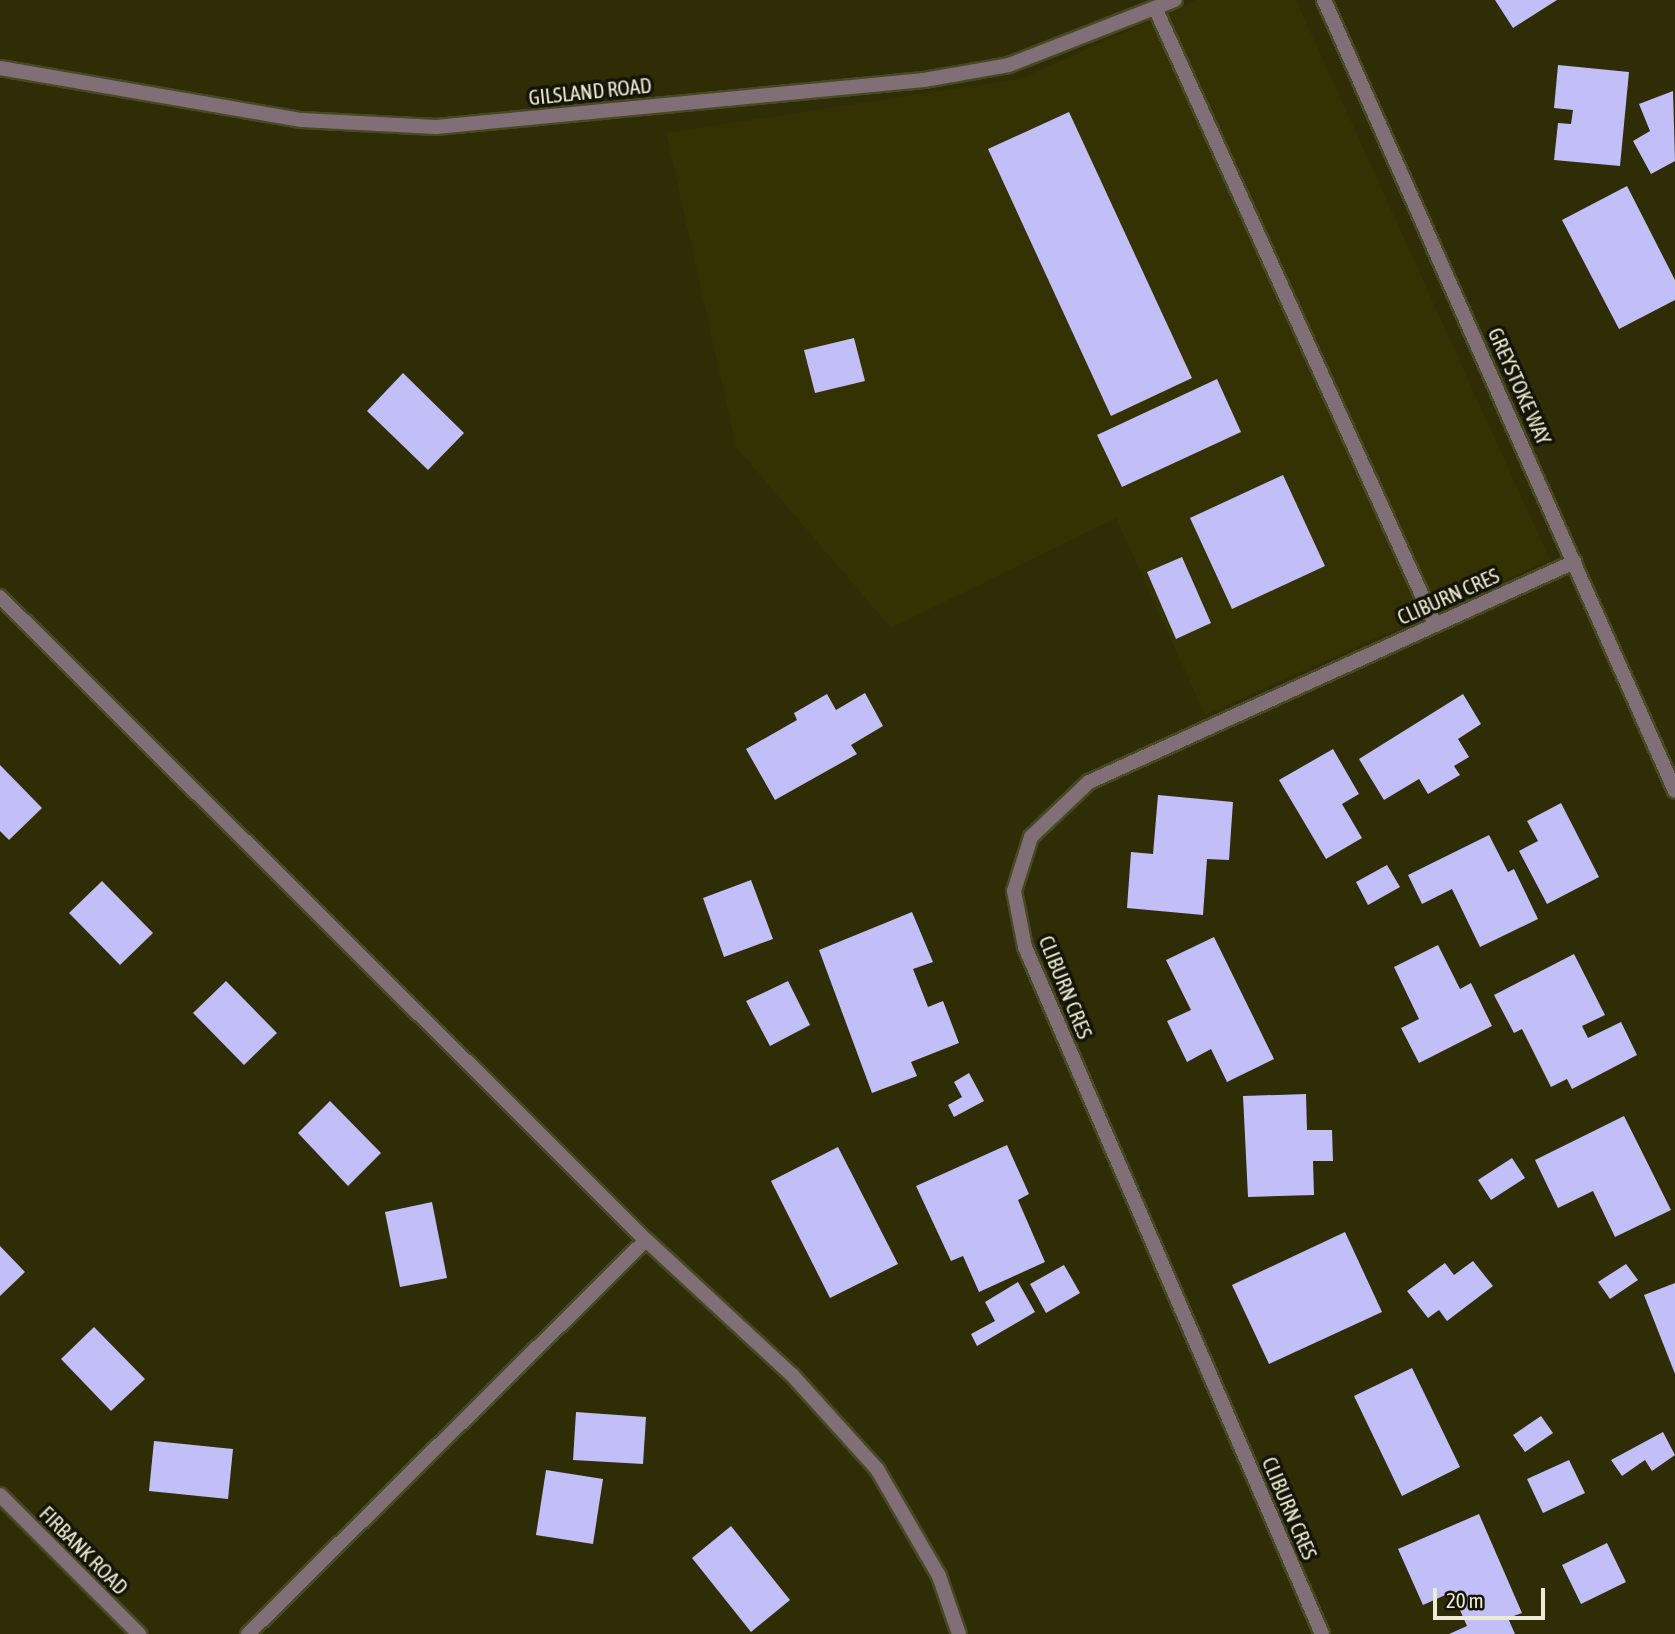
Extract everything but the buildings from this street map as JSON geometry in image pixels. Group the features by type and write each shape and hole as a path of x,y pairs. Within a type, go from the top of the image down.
{"street":[{"name":"GILSLAND ROAD","path":"0,68 302,120 436,127 924,80 1009,65 1156,10 1175,0"},
{"name":"GREYSTOKE WAY","path":"1324,0 1675,791"},
{"path":"1156,10 1435,624"},
{"name":"CLIBURN CRES","path":"1322,1634 1025,947 1014,891 1031,838 1089,782 1574,562"},
{"path":"0,597 646,1240 792,1375 877,1469 939,1576 959,1634"},
{"path":"248,1634 646,1240"},
{"name":"FIRBANK ROAD","path":"0,1495 139,1634"}],"shaded area":[{"path":"1196,0 1296,0 1550,560 1205,715 1116,518 891,628 736,447 666,133 1020,79"}]}
